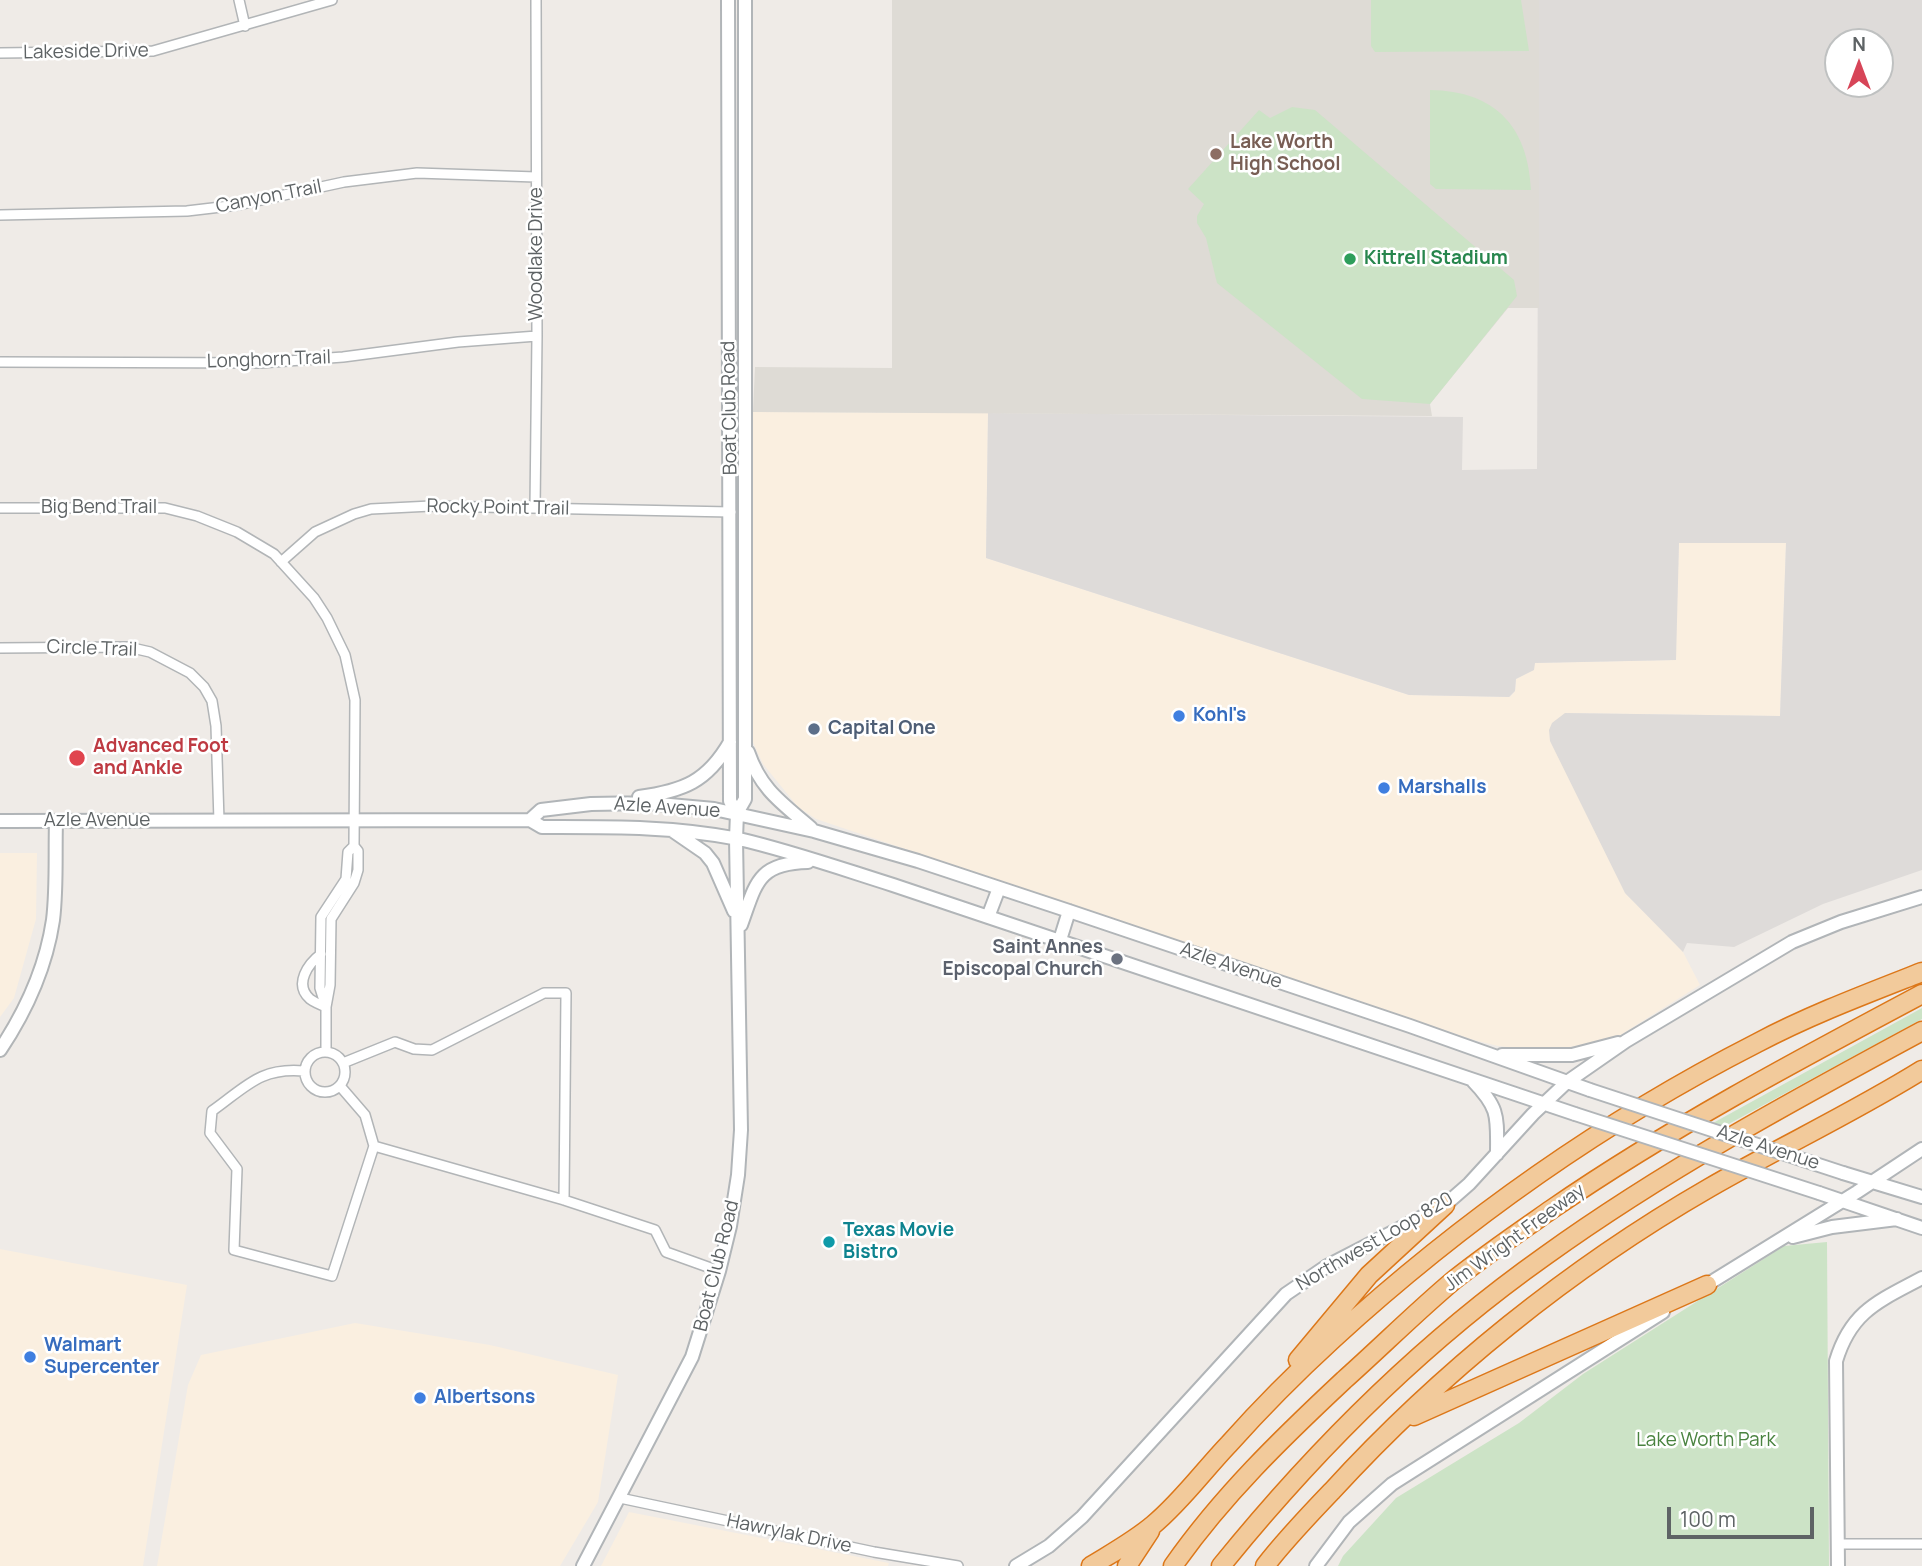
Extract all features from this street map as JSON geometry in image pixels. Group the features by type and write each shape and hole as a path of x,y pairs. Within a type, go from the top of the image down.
{"highway":[{"path":"1127,1566 1154,1525 1257,1412 1412,1269 1490,1208 1564,1156 1682,1083 1758,1042 1846,1002 1922,972"},
{"name":"Jim Wright Freeway","path":"1173,1566 1235,1486 1307,1415 1454,1280 1514,1235 1624,1161 1758,1083 1922,995"},
{"name":"Jim Wright Freeway","path":"1221,1566 1258,1521 1357,1414 1438,1340 1544,1256 1675,1169 1922,1031"},
{"path":"1268,1563 1398,1423 1438,1386 1564,1283 1710,1187 1922,1070"},
{"path":"1257,1412 1351,1294 1385,1258 1444,1205"},
{"path":"1398,1423 1707,1285"},
{"path":"1091,1566 1154,1525"}],"main road":[{"name":"Boat Club Road","path":"728,0 730,802 737,813"},
{"name":"Boat Club Road","path":"583,1566 692,1357 719,1271 732,1217 738,1175 741,1130 736,839 737,813 744,799 745,742 745,0"},
{"path":"591,804 659,794 691,783 709,772 730,742"},
{"path":"745,742 756,774 771,795 814,831"},
{"name":"Azle Avenue","path":"530,820 541,810 591,804 680,805 737,813 814,831 1069,911 1590,1090 1922,1198"},
{"name":"Azle Avenue","path":"0,821 530,820 542,827 624,827 736,839 821,862 988,916 1543,1104 1922,1228"},
{"path":"0,1050 20,1018 37,982 45,954 53,919 56,822"},
{"name":"Azle Avenue","path":"673,831 705,853 713,863 734,911 738,932"},
{"name":"Azle Avenue","path":"738,932 756,883 765,873 780,865 821,862"},
{"path":"988,916 999,888"},
{"name":"Northwest Loop 820","path":"1016,1566 1049,1546 1082,1517 1286,1294 1326,1266 1444,1205 1469,1184 1567,1082 1626,1041 1792,942 1841,922 1922,897"},
{"path":"1060,940 1069,911"},
{"path":"1490,1055 1573,1055 1626,1041"},
{"path":"1470,1079 1491,1100 1497,1122 1497,1154"},
{"path":"1316,1566 1349,1522 1392,1484 1571,1368 1779,1241 1922,1149"},
{"path":"1779,1241 1832,1227 1897,1219"},
{"path":"1839,1566 1836,1362 1843,1338 1868,1310 1922,1278"}],"street":[{"path":"239,0 245,26"},
{"name":"Lakeside Drive","path":"0,53 153,51 332,0"},
{"name":"Woodlake Drive","path":"535,508 536,0"},
{"name":"Canyon Trail","path":"0,215 187,211 238,205 344,182 417,173 537,177"},
{"name":"Longhorn Trail","path":"0,362 260,363 537,336"},
{"name":"Rocky Point Trail","path":"281,562 315,532 371,509 430,506 731,512"},
{"name":"Big Bend Trail","path":"0,508 164,508 197,516 237,532 274,554 298,578 327,618 345,655 355,700 354,846 358,851 358,870 347,886"},
{"name":"Circle Trail","path":"0,648 128,647 150,652 190,673 204,687 212,701 216,726 219,821"},
{"path":"326,1052 331,919 347,886"},
{"path":"326,1007 320,988 321,917 347,886"},
{"path":"326,1007 310,999 304,991 303,979 307,967 330,950"},
{"path":"343,1063 395,1042 414,1049 432,1050 544,993 566,993 564,1200"},
{"path":"320,1052 334,1054 343,1063 345,1077 340,1086 332,1092 318,1092 308,1084 304,1071 309,1059 320,1052"},
{"path":"304,1071 284,1069 264,1074 212,1111 209,1133 237,1169 234,1250 332,1276 374,1146 365,1115 340,1086"},
{"path":"374,1146 564,1200 655,1230 666,1252 719,1271"},
{"name":"Hawrylak Drive","path":"620,1498 874,1552 958,1566"},
{"path":"1839,1544 1922,1544"}],"shaded area":[{"name":"Lake Worth High School","path":"892,0 1539,0 1539,308 1508,308 1430,404 1432,416 753,412 755,367 892,368"},
{"path":"1539,0 1922,0 1922,870 1823,904 1734,947 1687,943 1683,952 1625,893 1550,741 1549,730 1552,723 1565,713 1780,716 1786,543 1679,543 1676,660 1535,663 1534,670 1516,679 1515,691 1509,697 1409,695 986,558 988,413 1463,417 1462,470 1537,469"},
{"path":"753,412 988,413 986,558 1409,695 1510,697 1515,691 1516,679 1533,670 1534,663 1675,660 1679,542 1786,542 1780,716 1565,713 1625,893 1683,952 1700,985 1614,1039 1588,1045 1539,1050 1498,1046 816,819 798,807 763,764 751,738"},
{"path":"0,853 37,853 36,919 14,998 0,1017"},
{"path":"0,1249 187,1285 143,1566 0,1566"},
{"path":"355,1323 490,1345 618,1375 598,1502 560,1566 157,1566 188,1385 201,1355"},
{"path":"629,1512 889,1563 888,1566 601,1566"}],"green space":[{"path":"1371,0 1521,0 1529,51 1375,52 1371,46"},
{"path":"1430,90 1473,97 1504,116 1515,130 1523,148 1531,190 1436,189 1430,184"},
{"name":"Kittrell Stadium","path":"1292,107 1315,110 1514,280 1517,296 1430,404 1362,399 1217,283 1206,238 1197,223 1197,216 1204,204 1188,189 1259,110 1270,118"},
{"path":"1922,1008 1922,1019 1725,1126 1713,1123"},
{"name":"Lake Worth Park","path":"1827,1242 1829,1566 1338,1566 1343,1556 1396,1498 1519,1423 1583,1374 1784,1246"}],"place":[{"name":"Lake Worth High School","path":"1216,154"},
{"name":"Kittrell Stadium","path":"1350,259"},
{"name":"Kohl's","path":"1179,716"},
{"name":"Capital One","path":"814,729"},
{"name":"Advanced Foot and Ankle","path":"77,758"},
{"name":"Marshalls","path":"1384,788"},
{"name":"Saint Annes Episcopal Church","path":"1117,959"},
{"name":"Texas Movie Bistro","path":"829,1242"},
{"name":"Walmart Supercenter","path":"30,1357"},
{"name":"Albertsons","path":"420,1398"}]}
